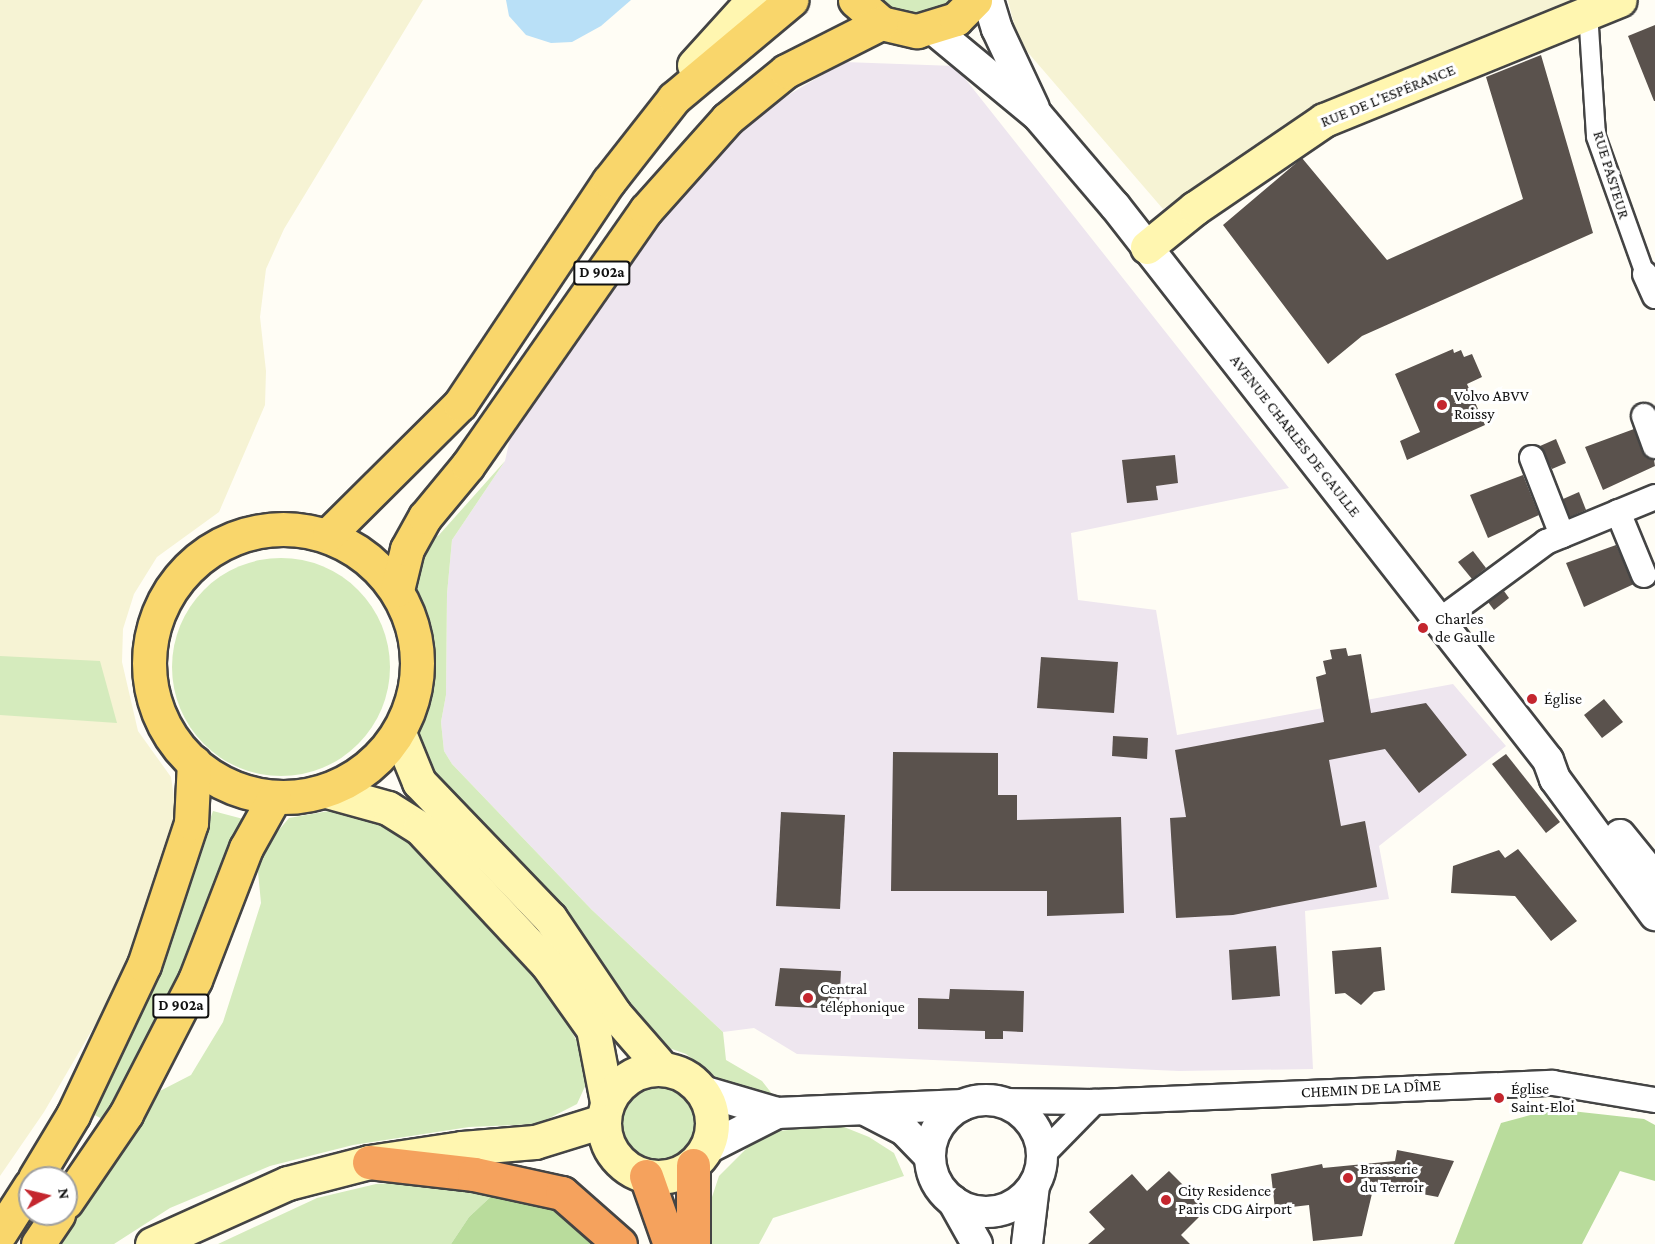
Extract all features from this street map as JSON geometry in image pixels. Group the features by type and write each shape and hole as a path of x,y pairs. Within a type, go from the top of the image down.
{"highway":[{"path":"693,1244 699,1157"},
{"path":"369,1162 474,1174 562,1193 620,1244"},
{"path":"645,1176 670,1244"}],"main road":[{"path":"674,98 695,63 753,0"},
{"name":"D 902a","path":"329,534 460,404 609,181 674,98 791,0"},
{"path":"855,0 881,22 899,29 933,29 956,19 975,0"},
{"name":"RUE DE L'ESPÉRANCE","path":"1148,248 1194,208 1324,120 1620,0"},
{"name":"D 902a","path":"397,590 407,549 425,517 468,465 646,210 727,119 786,71 881,22"},
{"path":"296,528 329,534 370,560 397,590 412,624 418,661 413,698 399,733 368,768 327,791 274,798 241,791 210,776 194,762 163,725 151,692 149,650 159,609 182,573 214,546 254,531 296,528"},
{"path":"327,791 388,808 420,828 548,964 592,1029 605,1112 606,1139 614,1156 634,1172 645,1176 671,1176 699,1157 712,1120 702,1091 689,1078 662,1068 614,1013 550,918 419,782 399,733"},
{"name":"D 902a","path":"42,1166 73,1115 144,964 191,823 194,762"},
{"name":"D 902a","path":"78,1184 126,1114 195,980 246,848 274,798"},
{"path":"535,1142 605,1112 629,1077 662,1068"},
{"path":"152,1243 288,1183 369,1162 462,1148 535,1142 614,1156"},
{"path":"0,1233 18,1205"},
{"path":"38,1244 50,1226"}],"street":[{"name":"AVENUE CHARLES DE GAULLE","path":"988,0 997,29 1038,116"},
{"name":"RUE PASTEUR","path":"1588,12 1596,137 1655,296"},
{"name":"AVENUE CHARLES DE GAULLE","path":"933,29 1038,116 1148,248 1548,760 1555,779 1655,915"},
{"path":"1644,416 1655,446"},
{"path":"1532,458 1562,535"},
{"path":"1439,621 1546,542 1655,497"},
{"path":"1618,512 1644,575"},
{"name":"AVENUE CHARLES DE GAULLE","path":"1548,760 1567,770 1655,878"},
{"name":"CHEMIN DE LA DÎME","path":"999,1101 1094,1102 1553,1083 1652,1101"},
{"path":"702,1091 777,1113 963,1105 981,1100 999,1101 1016,1108 1030,1120 1039,1136 1043,1154"},
{"path":"1027,1244 1034,1185 1043,1154 1094,1102"},
{"path":"963,1105 939,1126 930,1157 933,1174 953,1201 977,1244"},
{"path":"865,1110 904,1131 930,1157"},
{"path":"699,1157 777,1113"},
{"path":"953,1201 970,1209 1006,1208 1022,1199 1034,1185"}],"shaded area":[{"path":"0,0 423,0 284,229 266,269 260,317 266,371 265,405 219,512 157,557 134,594 123,629 122,662 138,731 171,777 178,825 120,982 44,1112 0,1176"},
{"path":"1008,0 1574,0 1574,4 1342,95 1163,209 1018,41"},
{"path":"844,62 955,66 1289,488 1071,533 1078,600 1156,610 1177,735 1453,684 1506,746 1379,846 1389,899 1305,911 1313,1069 1179,1071 797,1054 754,1028 723,1032 592,910 452,764 444,751 441,722 446,695 447,594 452,540 505,461 511,434 566,349 716,148 770,106"}],"green space":[{"path":"876,0 961,0 918,18 895,13"},
{"path":"505,461 452,540 447,594 446,695 441,722 444,751 452,764 592,910 723,1032 726,1060 762,1081 776,1099 723,1083 686,1054 655,1043 644,1032 571,920 438,783 420,747 418,725 425,710 428,650 412,572 425,544 439,535"},
{"path":"292,558 323,566 342,576 358,590 372,606 382,625 390,656 390,678 382,709 372,728 358,744 342,758 323,768 292,776 270,776 239,768 220,758 190,728 180,709 174,688 172,656 180,625 190,606 220,576 239,566 260,560"},
{"path":"0,656 100,661 117,723 0,715"},
{"path":"213,811 247,820 193,952 106,1121 89,1112 190,877"},
{"path":"329,811 359,816 414,841 549,991 584,1054 587,1082 577,1104 538,1124 469,1127 353,1145 270,1166 170,1208 114,1244 51,1244 64,1226 78,1226 78,1205 156,1093 191,1075 223,1022 261,903 258,872 262,850 289,818"},
{"path":"658,1078 675,1082 690,1091 699,1106 703,1123 699,1140 690,1155 675,1164 658,1168 641,1164 626,1155 617,1140 613,1123 617,1106 626,1091 641,1082"},
{"path":"1553,1109 1644,1119 1655,1125 1655,1181 1620,1171 1582,1244 1454,1244 1501,1123"},
{"path":"839,1125 869,1137 894,1153 904,1176 773,1218 759,1244 711,1244 710,1203 719,1176 751,1144 778,1131"},
{"path":"419,1182 500,1188 469,1217 451,1244 218,1244 317,1198 376,1184"},
{"path":"500,1188 555,1202 601,1244 451,1244 469,1217"}],"water":[{"path":"506,0 631,0 601,26 572,42 551,43 526,35 509,16"}],"building":[{"path":"1655,25 1655,101 1654,101 1628,36"},
{"path":"1541,55 1593,233 1362,336 1328,364 1223,225 1302,158 1387,260 1523,199 1486,77"},
{"name":"Volvo ABVV Roissy","path":"1453,349 1454,353 1461,350 1464,357 1472,354 1482,377 1467,384 1485,425 1407,460 1400,441 1420,432 1395,374"},
{"path":"1634,429 1642,451 1654,460 1655,466 1603,490 1585,447"},
{"path":"1556,439 1566,463 1552,469 1540,446"},
{"path":"1175,455 1178,483 1156,486 1158,500 1127,503 1122,460"},
{"path":"1523,475 1539,515 1488,538 1470,495"},
{"path":"1579,492 1586,510 1570,517 1563,499"},
{"path":"1616,545 1634,584 1584,607 1566,563"},
{"path":"1473,551 1486,568 1472,579 1458,562"},
{"path":"1504,591 1509,598 1494,610 1488,602"},
{"path":"1346,648 1348,656 1361,654 1371,713 1426,703 1467,755 1419,793 1385,749 1329,760 1341,826 1365,821 1377,887 1233,915 1176,918 1170,818 1186,817 1175,750 1324,722 1316,677 1326,674 1323,661 1332,659 1330,650"},
{"path":"1041,657 1118,662 1114,713 1037,708"},
{"path":"1604,699 1623,722 1602,738 1584,715"},
{"path":"1113,736 1148,738 1147,759 1112,756"},
{"path":"893,752 998,753 998,795 1017,795 1017,820 1121,817 1124,913 1047,916 1047,891 891,891"},
{"path":"1506,754 1560,822 1546,833 1492,764"},
{"path":"781,812 845,815 840,909 776,906"},
{"path":"1518,849 1577,921 1551,941 1515,896 1451,893 1453,866 1499,850 1505,858"},
{"path":"1276,946 1280,996 1232,1000 1229,950"},
{"path":"1381,947 1385,990 1374,992 1361,1005 1345,993 1335,994 1332,951"},
{"name":"Central téléphonique","path":"780,968 841,971 839,1009 775,1006"},
{"path":"950,989 1024,991 1023,1032 1003,1031 1003,1039 985,1039 985,1031 918,1029 918,998 949,999"},
{"path":"1397,1150 1454,1161 1438,1197 1374,1185 1362,1236 1313,1241 1309,1205 1275,1209 1271,1174 1322,1164 1323,1168 1395,1161"},
{"name":"City Residence Paris CDG Airport","path":"1169,1171 1207,1209 1181,1235 1190,1244 1088,1244 1105,1229 1089,1212 1132,1174 1147,1191"}],"place":[{"name":"Volvo ABVV Roissy","path":"1442,405"},
{"name":"Charles de Gaulle","path":"1423,628"},
{"name":"Église","path":"1532,699"},
{"name":"Central téléphonique","path":"808,998"},
{"name":"Église Saint-Eloi","path":"1499,1098"},
{"name":"Brasserie du Terroir","path":"1348,1178"},
{"name":"City Residence Paris CDG Airport","path":"1166,1200"}]}
